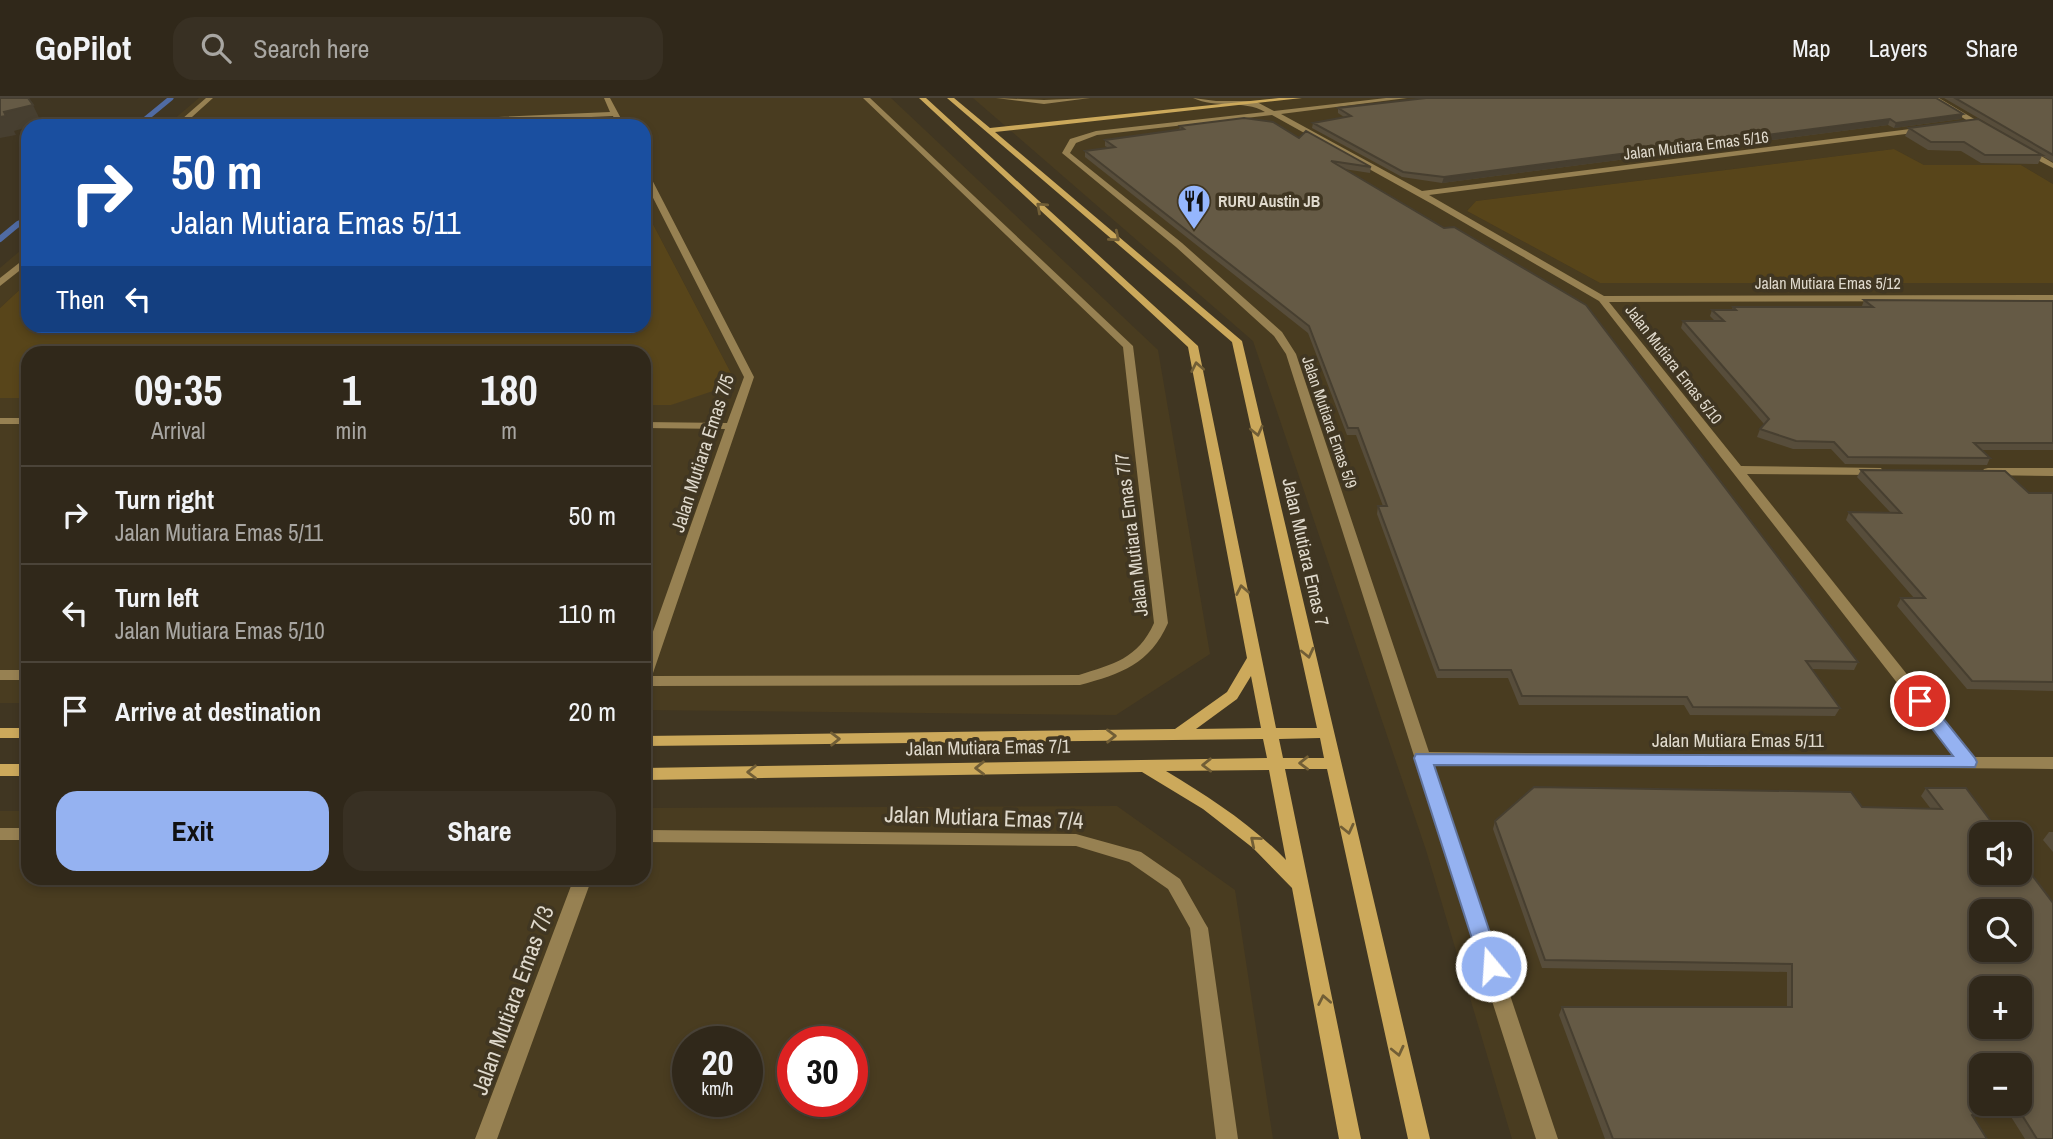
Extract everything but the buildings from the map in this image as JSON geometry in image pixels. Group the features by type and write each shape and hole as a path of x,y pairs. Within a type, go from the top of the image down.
{"street":[{"path":"186,119 210,98"},
{"path":"607,98 618,119"},
{"name":"Jalan Mutiara Emas 7/7","path":"651,680 1080,680 1135,661 1154,642 1160,623 1128,346 866,98"},
{"path":"922,98 1193,346 1303,890 1350,1139"},
{"name":"Jalan Mutiara Emas 7","path":"950,98 979,127 990,131 1237,341 1419,1139"},
{"path":"999,98 1044,102 1087,98"},
{"path":"948,121 979,127 1220,98"},
{"path":"990,131 1299,98"},
{"path":"1272,112 1404,98"},
{"path":"1934,98 1998,135"},
{"path":"1198,99 1255,103"},
{"name":"Jalan Mutiara Emas 5/10","path":"1255,103 1602,299 1968,762"},
{"name":"Jalan Mutiara Emas 5/9","path":"1272,112 1109,131 1079,138 1067,146 1066,153 1179,245 1278,334 1291,354 1423,758"},
{"path":"498,119 615,114"},
{"path":"1964,124 1976,122"},
{"path":"968,139 979,127"},
{"name":"Jalan Mutiara Emas 5/16","path":"1420,194 1940,127"},
{"path":"2009,141 2053,166"},
{"name":"Jalan Mutiara Emas 7/5","path":"651,186 749,377 651,660"},
{"path":"651,202 659,201"},
{"path":"0,284 21,265"},
{"name":"Jalan Mutiara Emas 5/12","path":"1602,299 2053,298"},
{"path":"0,421 21,421"},
{"path":"651,425 732,426"},
{"path":"1738,470 1889,471"},
{"path":"1971,471 2053,472"},
{"path":"1178,735 1232,695 1255,657"},
{"path":"0,675 21,675"},
{"path":"0,733 21,733"},
{"name":"Jalan Mutiara Emas 7/1","path":"651,741 1326,733"},
{"path":"1423,758 1547,1139"},
{"name":"Jalan Mutiara Emas 5/11","path":"1423,758 2053,763"},
{"name":"Jalan Mutiara Emas 7/1","path":"651,774 1333,763"},
{"path":"1145,766 1209,805 1259,843 1303,890"},
{"path":"0,769 21,770"},
{"path":"0,834 21,834"},
{"name":"Jalan Mutiara Emas 7/4","path":"651,836 1076,840 1135,858 1174,884 1199,928 1227,1139"},
{"name":"Jalan Mutiara Emas 7/3","path":"486,1139 580,885"}],"shaded area":[{"path":"199,98 891,98 1158,350 1210,654 1116,715 651,710 651,405 671,405 731,373 651,220 651,119 174,119"},
{"path":"973,98 2053,98 2053,184 2021,165 1924,165 1894,149 1476,201 1467,211 1600,283 2053,283 2053,1139 1512,1139 1426,850 1253,341"},
{"path":"1894,149 1924,165 2021,165 2053,184 2053,283 1600,283 1467,211 1476,201"},
{"path":"651,220 731,373 722,388 671,405 651,405 651,346 21,346 21,398 0,398 0,308 21,288 21,333 651,333"},
{"path":"21,250 21,288 0,308 0,268"},
{"path":"0,398 21,398 21,703 0,703"},
{"path":"1117,806 1235,890 1273,1139 0,1139 0,811 21,811 21,885 651,885 651,808"}],"waterway":[{"path":"146,119 171,98"},
{"path":"16,226 21,222"},
{"path":"0,239 18,224"}],"place":[{"name":"RURU Austin JB","path":"1194,231"}],"route":[{"path":"1491,966 1423,758 1968,762 1920,701"}]}
